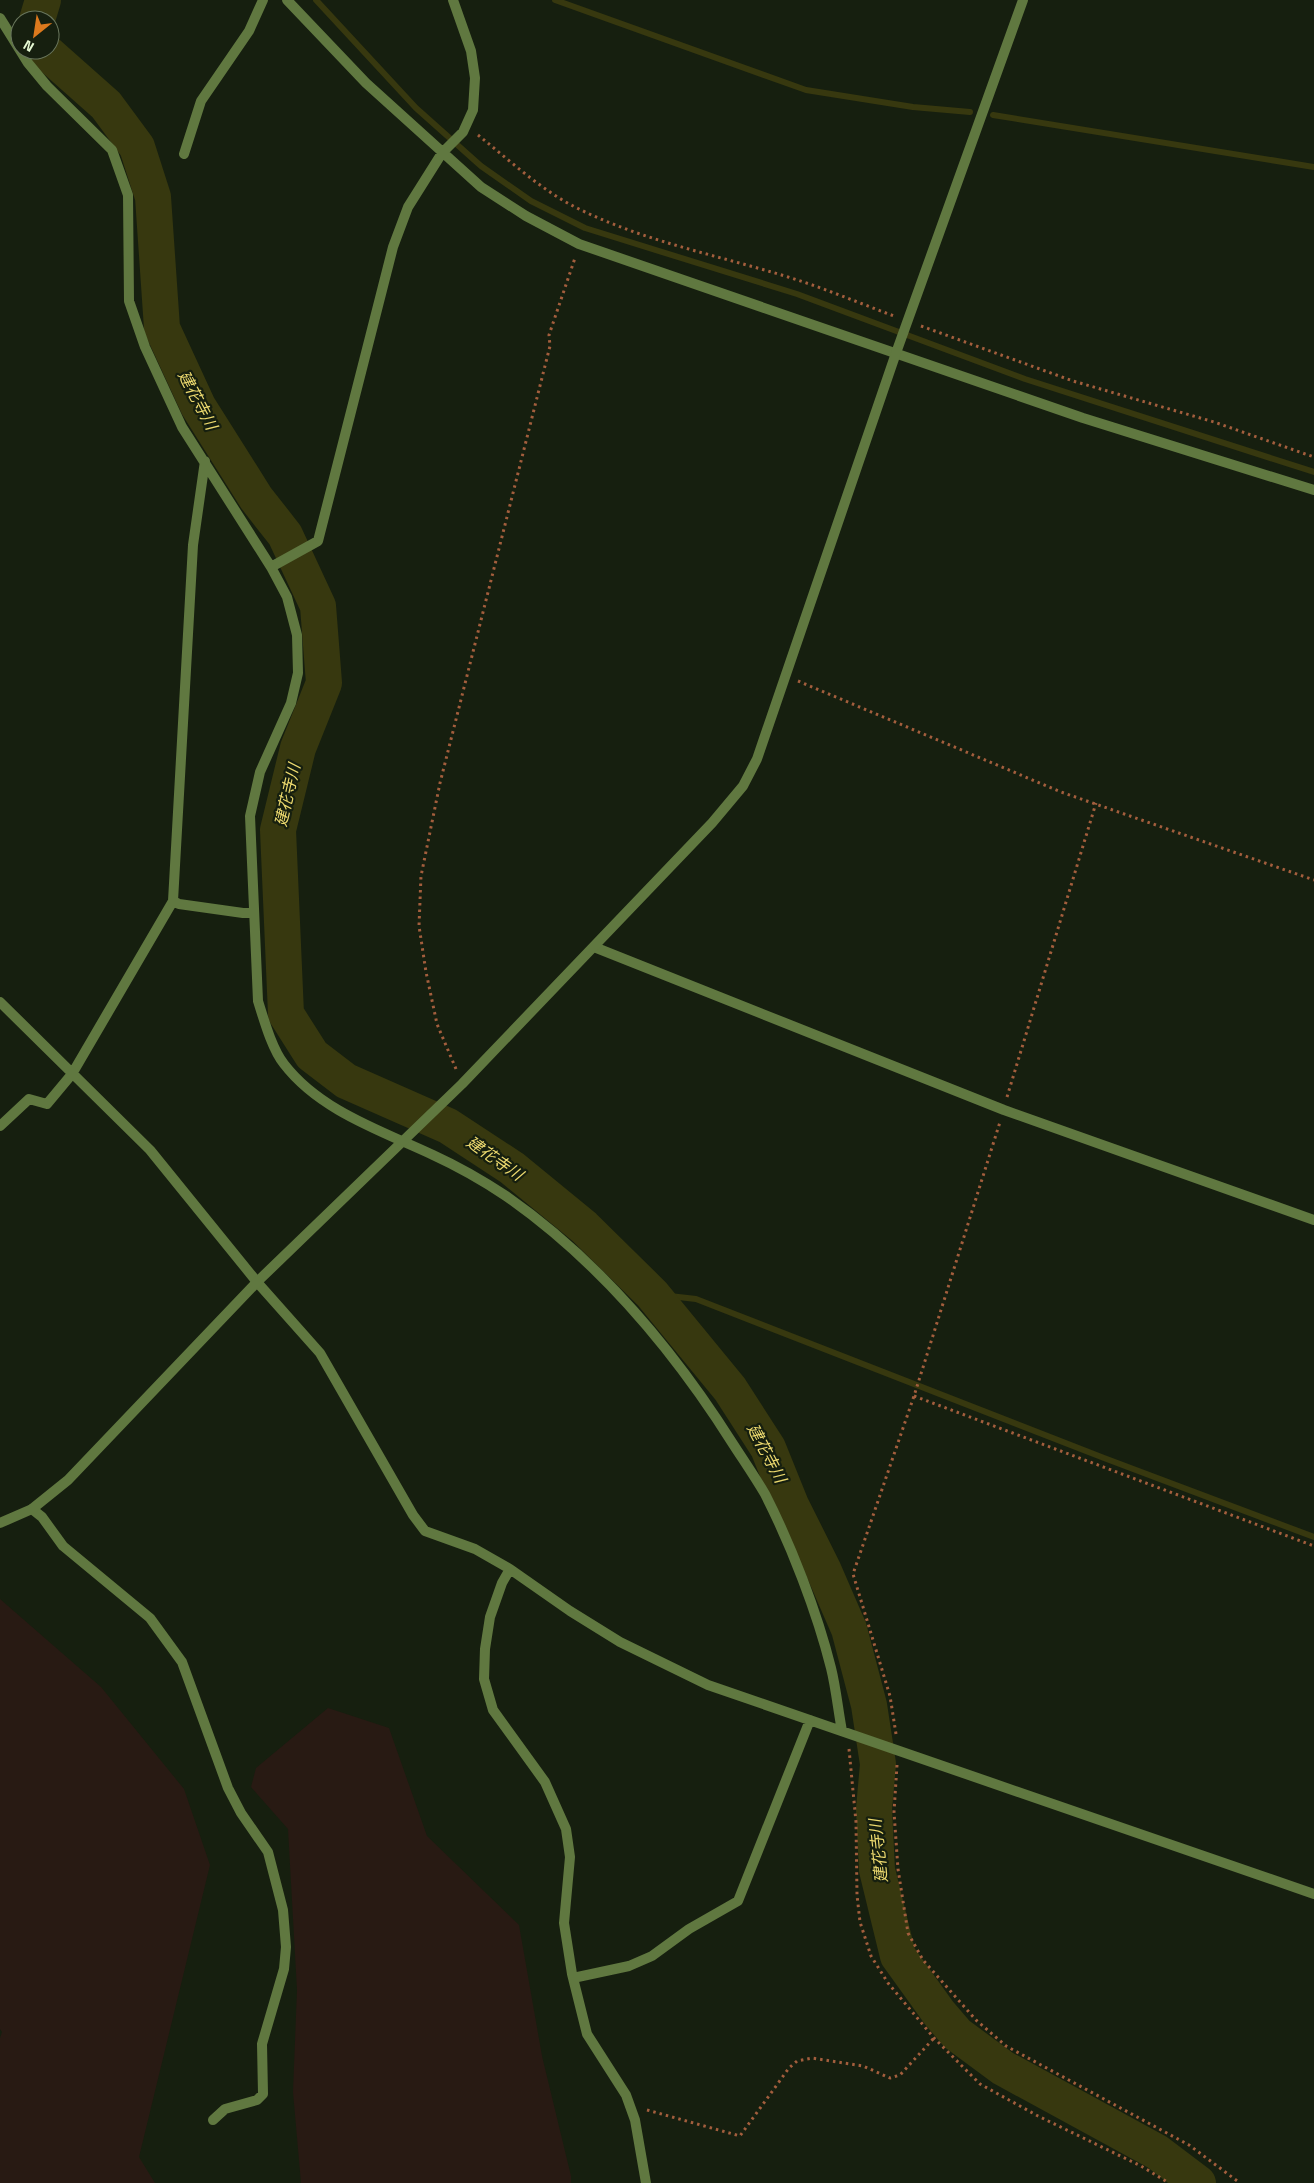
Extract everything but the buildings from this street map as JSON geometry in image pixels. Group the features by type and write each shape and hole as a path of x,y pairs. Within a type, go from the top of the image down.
{"street":[{"path":"184,154 201,101 249,31 263,0"},
{"path":"287,0 366,83 481,186 526,216 579,244 1083,418 1314,490"},
{"path":"271,567 318,541 394,247 408,207 442,153 463,132 473,110 475,78 471,52 453,0"},
{"path":"0,1523 32,1508 68,1480 257,1282 462,1084 712,824 743,786 757,759 907,321 1023,0"},
{"path":"0,18 28,63 47,86 112,150 128,195 129,301 162,386 182,427 271,567 287,597 295,626 298,673 291,703 260,772 250,816 258,1001 264,1022 283,1063 310,1092 353,1118 400,1142 435,1156 505,1196 578,1254 637,1312 712,1411 764,1494 802,1579 832,1669 842,1731"},
{"path":"0,1126 29,1099 47,1104 72,1074 173,901 193,546 205,461"},
{"path":"173,901 179,904 254,913"},
{"path":"594,947 1004,1110 1314,1220"},
{"path":"0,1002 150,1150 257,1282 320,1353 413,1515 425,1531 475,1549 510,1569 570,1611 620,1642 708,1685 1314,1894"},
{"path":"32,1508 42,1517 63,1546 103,1577 150,1618 182,1662 228,1788 241,1813 268,1852 283,1910 286,1947 284,1969 262,2044 263,2094 257,2100 225,2109 213,2120"},
{"path":"510,1569 502,1583 490,1617 485,1650 484,1679 493,1710 545,1782 566,1829 570,1858 564,1923 573,1978 587,2034 626,2095 632,2111 646,2183"},
{"path":"573,1978 629,1966 652,1956 689,1929 738,1901 810,1720"}],"path":[{"path":"466,126 543,187 574,206 612,224 675,245 790,277 1073,381 1214,422 1314,457"},
{"path":"462,1084 437,1024 426,972 419,926 420,876 440,783 550,346 549,335 579,244"},
{"path":"786,676 1061,792 1314,880"},
{"path":"1096,803 1004,1110 914,1396 853,1574 890,1696 898,1750 894,1812 898,1869 908,1933 923,1960 976,2020 1006,2046 1189,2145 1240,2183"},
{"path":"914,1396 1314,1546"},
{"path":"842,1731 849,1749 853,1782 856,1822 857,1895 860,1922 871,1956 888,1983 934,2038 980,2084 1038,2116 1141,2166 1169,2183"},
{"path":"632,2111 645,2110 740,2136 789,2068 797,2061 812,2058 863,2066 890,2078 900,2075 934,2038"}],"shaded area":[{"path":"0,1599 101,1687 184,1789 210,1865 139,2157 155,2183 0,2183 0,2038 2,2032 0,2029"},
{"path":"328,1708 389,1728 427,1836 519,1925 542,2056 571,2176 571,2183 301,2183 293,2092 297,1990 288,1829 251,1787 256,1768"}],"waterway":[{"name":"建花寺川","path":"40,10 43,0"},
{"path":"316,0 416,108 481,166 531,201 585,228 797,294 1025,379 1314,472"},
{"path":"555,0 806,90 913,107 970,112"},
{"name":"建花寺川","path":"55,60 106,105 137,147 153,197 162,328 198,406 256,498 285,535 318,606 324,683 298,748 278,830 286,1014 312,1055 346,1081 448,1126 512,1168 584,1227 652,1294 730,1389 768,1448 791,1505 823,1569 849,1629 869,1705 878,1764 874,1809 877,1870 898,1956 939,2013 957,2034 1003,2068 1157,2152 1198,2183"},
{"path":"993,115 1314,167"},
{"path":"652,1294 696,1299 1104,1458 1314,1537"}]}
